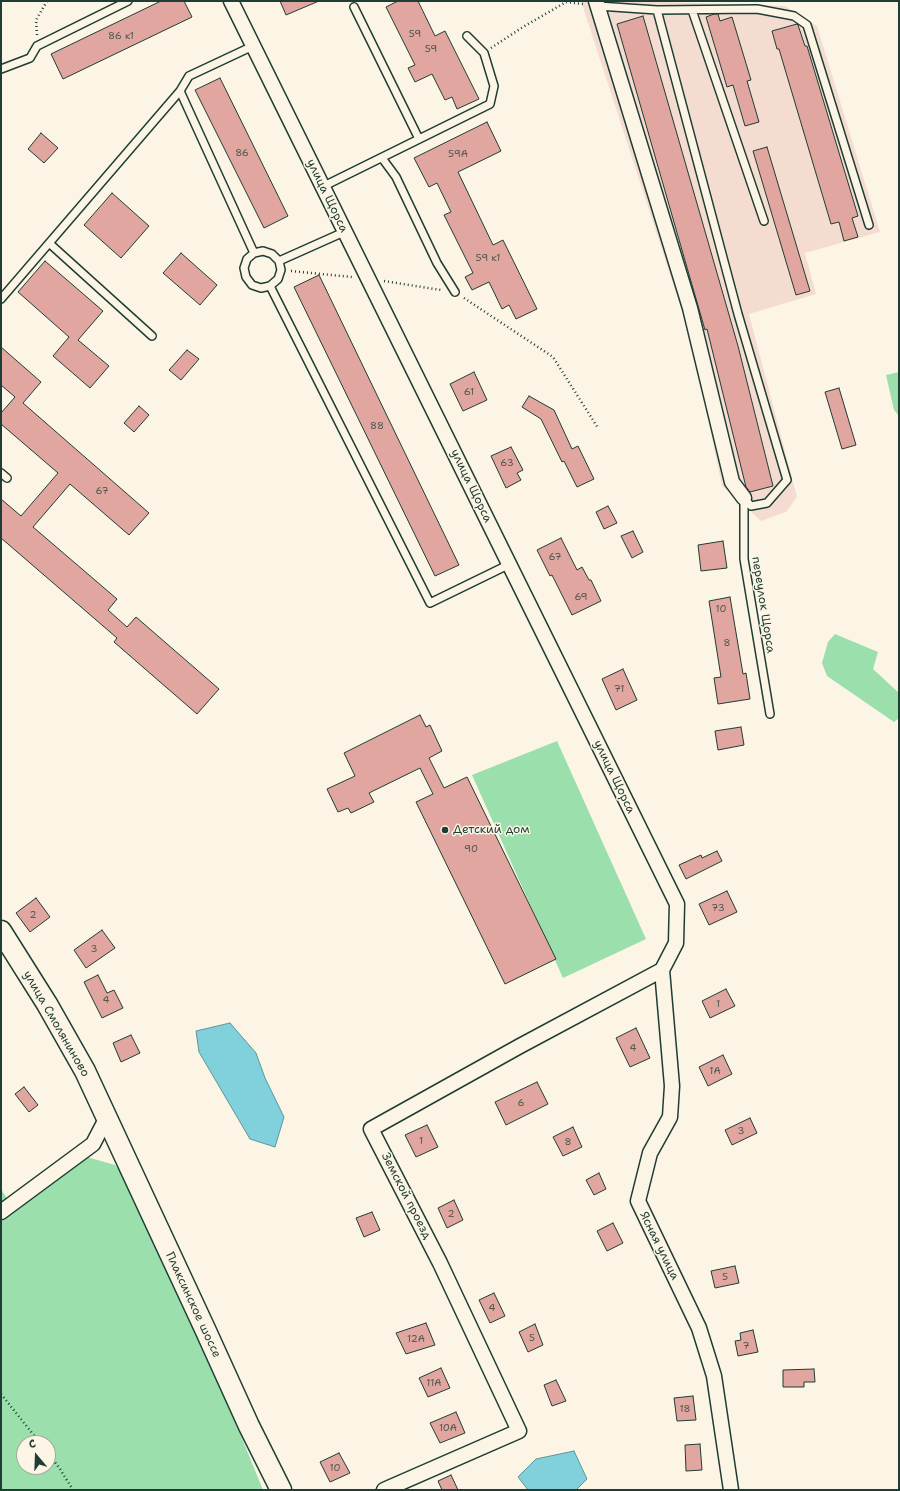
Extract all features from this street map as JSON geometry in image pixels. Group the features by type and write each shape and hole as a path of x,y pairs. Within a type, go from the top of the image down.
{"main road":[{"name":"улица Смоляниново","path":"1,931 47,1004 85,1071 106,1119"},
{"name":"Плаксинское шоссе","path":"106,1119 280,1490"}],"street":[{"name":"улица Щорса","path":"231,1 677,904 676,943 662,973"},
{"path":"597,4 690,308 732,482 744,498"},
{"name":"Земской проезд","path":"384,1490 519,1431 440,1263 371,1129 513,1050 662,973"},
{"name":"Ясная улица","path":"662,973 672,1086 670,1117 650,1153 638,1201 699,1328 714,1376 731,1490"},
{"path":"1,1212 94,1144 106,1119"}],"lane":[{"path":"1,69 30,58 37,46 128,1"},
{"path":"597,4 657,10 757,9 794,16 807,25 869,225"},
{"path":"354,7 419,139"},
{"path":"657,10 738,314 786,480 767,503 751,506 744,498"},
{"path":"692,10 764,221"},
{"path":"322,187 490,104 494,86 484,53 467,36"},
{"path":"1,299 180,91 189,76 253,46"},
{"path":"180,91 254,253"},
{"path":"382,158 396,177 437,263 455,292"},
{"path":"279,261 344,232"},
{"path":"49,243 152,336"},
{"path":"263,251 272,254 279,261 281,270 278,279 270,286 261,288 252,285 246,278 244,268 247,259 254,253 263,251"},
{"path":"270,286 430,603 510,564"},
{"path":"1,472 7,478"},
{"name":"переулок Щорса","path":"744,498 744,559 770,714"}],"path":[{"path":"37,46 36,20 47,1"},
{"path":"484,53 522,27 566,2 597,4"},
{"path":"281,270 367,278 455,292 553,357 598,428"},
{"path":"1,1394 34,1435"},
{"path":"56,1464 73,1490"}],"shaded area":[{"path":"581,1 637,1 785,6 817,26 880,232 805,253 816,294 749,314 797,497 786,512 761,521 722,486 692,342"}],"green space":[{"path":"899,372 899,416 894,410 886,375"},
{"path":"835,634 878,652 873,669 899,693 899,718 894,722 827,676 822,663 828,642"},
{"path":"557,741 646,939 563,978 472,775"},
{"path":"87,1157 115,1165 147,1205 263,1490 1,1490 1,1189 10,1203"}],"water":[{"path":"230,1023 256,1053 265,1078 284,1117 275,1147 250,1139 199,1052 196,1031"},
{"path":"574,1451 587,1479 576,1490 528,1490 518,1477 536,1459"}],"building":[{"path":"161,1 184,1 192,17 63,79 51,54"},
{"path":"280,1 319,1 286,15"},
{"path":"398,1 418,1 435,36 445,31 479,99 457,109 452,97 445,100 432,74 415,82 408,68 415,65 386,7"},
{"path":"718,14 720,21 732,17 751,80 747,81 759,122 745,126 733,85 727,87 706,17"},
{"path":"643,16 738,346 773,486 750,492 746,487 707,329 705,330 617,24"},
{"path":"797,24 805,46 807,46 858,216 852,218 858,237 844,241 839,222 831,224 779,49 777,49 772,31"},
{"path":"220,78 288,216 264,228 195,90"},
{"path":"487,122 501,151 458,172 493,245 503,240 537,309 516,319 509,305 502,309 489,282 472,290 465,277 473,273 444,215 451,212 437,183 429,187 414,158"},
{"path":"41,133 58,148 44,163 28,149"},
{"path":"767,147 810,291 796,295 753,151"},
{"path":"112,193 149,226 121,258 84,225"},
{"path":"181,253 217,285 200,305 163,273"},
{"path":"45,261 103,311 78,340 109,366 90,388 53,356 69,337 18,292"},
{"path":"319,275 459,565 435,576 294,287"},
{"path":"1,347 41,382 23,403 149,513 129,535 70,484 33,527 117,599 108,610 127,627 136,617 219,689 197,714 114,642 117,638 1,538 1,499 21,516 58,473 1,424 1,413 15,397 1,385"},
{"path":"187,350 199,359 181,380 169,370"},
{"path":"474,372 487,400 463,411 450,384"},
{"path":"839,388 856,445 842,449 825,392"},
{"path":"529,396 554,410 572,449 578,446 594,479 577,487 564,461 562,462 541,419 522,407"},
{"path":"139,406 149,415 134,432 124,423"},
{"path":"511,447 523,470 517,473 521,480 506,488 491,456"},
{"path":"608,506 617,523 604,529 596,512"},
{"path":"633,531 643,552 632,558 621,536"},
{"path":"561,538 577,570 582,567 589,580 591,580 601,601 572,615 552,575 550,576 537,550"},
{"path":"723,541 727,568 701,571 698,545"},
{"path":"730,597 743,674 746,673 750,699 718,704 714,678 721,677 709,601"},
{"path":"623,669 637,700 616,710 602,679"},
{"path":"420,715 426,727 430,725 442,751 429,758 444,788 467,777 556,959 505,984 416,802 433,794 420,768 369,793 374,802 351,813 348,808 338,812 327,789 355,776 344,753"},
{"path":"741,727 744,745 718,750 715,731"},
{"path":"717,851 722,861 686,879 679,865 701,855 702,858"},
{"path":"727,891 737,912 709,925 699,904"},
{"path":"36,898 50,917 30,932 16,913"},
{"path":"102,930 115,948 86,968 74,950"},
{"path":"98,975 107,993 114,990 123,1008 102,1018 84,982"},
{"path":"726,989 735,1006 710,1018 702,1001"},
{"path":"636,1028 650,1058 630,1067 616,1038"},
{"path":"131,1035 140,1053 121,1062 113,1043"},
{"path":"723,1055 732,1074 708,1086 699,1067"},
{"path":"537,1082 548,1104 506,1125 495,1102"},
{"path":"24,1087 38,1105 29,1112 15,1094"},
{"path":"750,1118 757,1133 732,1145 725,1130"},
{"path":"427,1125 438,1147 416,1157 405,1135"},
{"path":"573,1127 582,1147 563,1156 553,1137"},
{"path":"599,1173 606,1189 594,1195 586,1180"},
{"path":"454,1200 463,1220 447,1228 438,1208"},
{"path":"372,1212 380,1230 364,1237 356,1218"},
{"path":"613,1223 623,1243 607,1251 597,1231"},
{"path":"735,1266 739,1283 715,1288 711,1271"},
{"path":"494,1293 505,1316 490,1323 479,1300"},
{"path":"426,1323 435,1345 406,1354 396,1333"},
{"path":"535,1324 543,1345 528,1352 519,1332"},
{"path":"753,1330 758,1352 738,1356 735,1341 741,1340 740,1333"},
{"path":"441,1368 450,1388 428,1397 419,1378"},
{"path":"814,1369 815,1382 804,1382 804,1387 783,1387 783,1370"},
{"path":"556,1380 566,1401 552,1406 544,1385"},
{"path":"693,1396 696,1420 677,1421 674,1398"},
{"path":"456,1412 465,1433 440,1443 430,1423"},
{"path":"700,1444 702,1470 686,1471 685,1445"},
{"path":"339,1453 350,1473 330,1482 320,1462"},
{"path":"451,1475 458,1490 442,1490 438,1481"}],"place":[{"name":"Детский дом","path":"445,830"}]}
